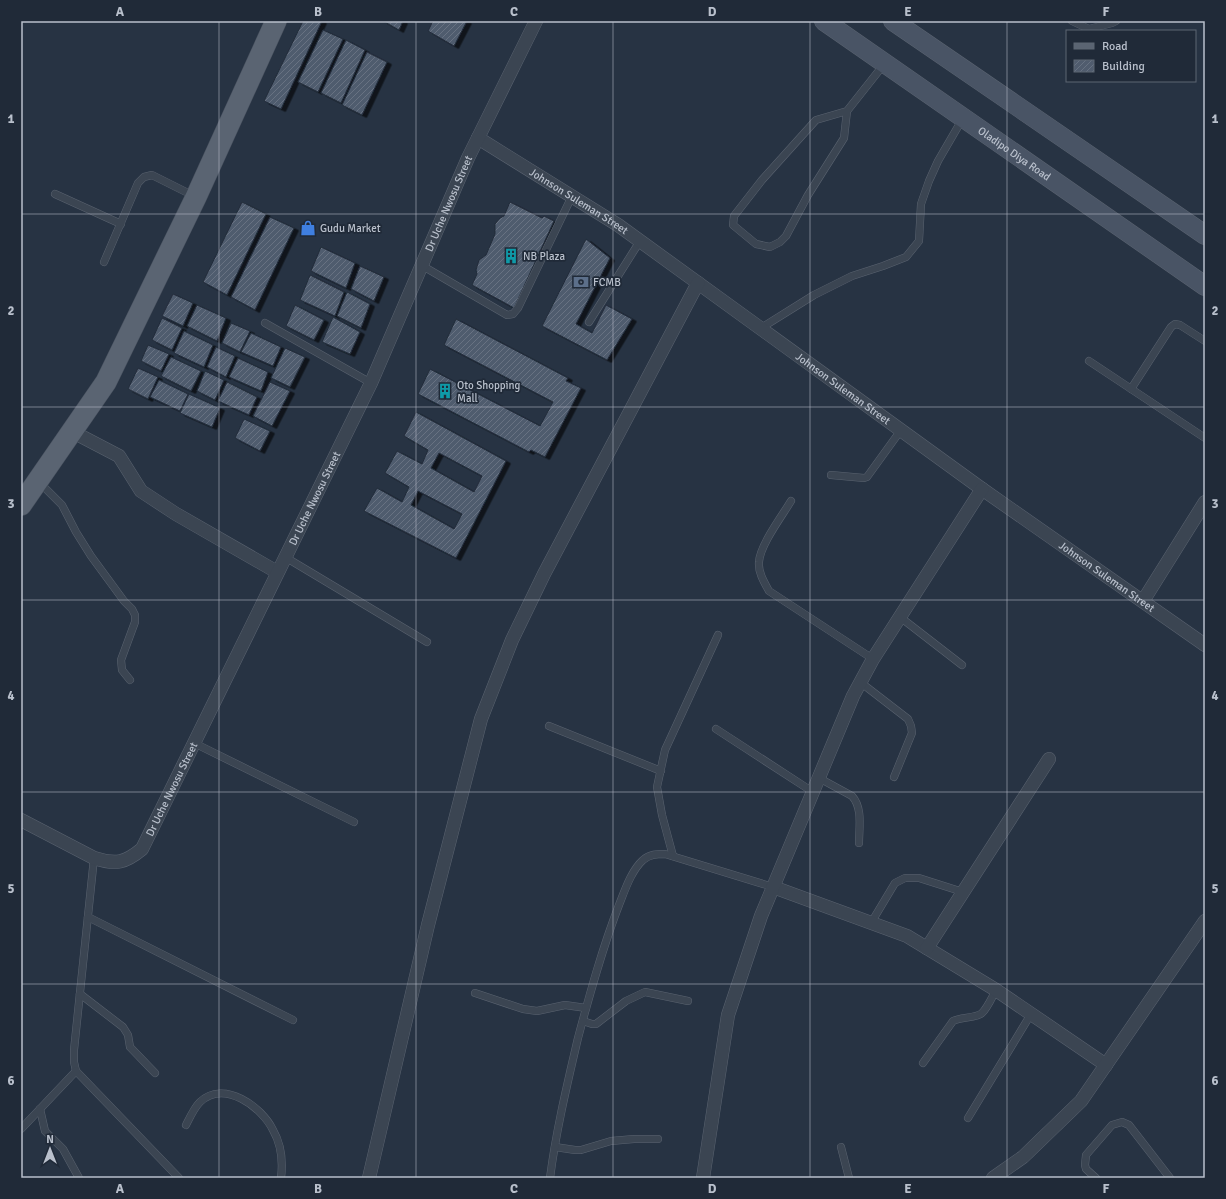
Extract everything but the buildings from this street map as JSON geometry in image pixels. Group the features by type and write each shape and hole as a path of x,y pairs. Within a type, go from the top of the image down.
{"main road":[{"name":"Oladipo Diya Road","path":"824,21 1205,286"},
{"path":"893,21 1205,235"},
{"path":"27,494 73,432 106,382 196,197 273,22"}],"street":[{"name":"Dr Uche Nwosu Street","path":"21,820 94,858 106,862 118,863 131,858 142,849 371,383 478,138 536,21"},
{"name":"Johnson Suleman Street","path":"478,138 618,225 982,489 1205,645"},
{"path":"369,1178 428,925 481,719 512,640 544,574 698,283"},
{"path":"73,432 119,456 141,490 176,514 278,572"},
{"path":"703,1178 728,1015 761,916 860,682 873,659 982,489"},
{"path":"1143,602 1205,502"},
{"path":"927,948 1049,759"},
{"path":"773,887 907,936 996,990 1106,1065"},
{"path":"993,1178 1023,1157 1081,1101 1205,921"}],"lane":[{"path":"1072,21 1089,29 1116,21"},
{"path":"847,111 816,120 762,180 734,216 733,226 756,244 770,247 780,242 786,236 808,195 844,138 847,111 885,63"},
{"path":"761,328 814,295 852,276 906,257 919,241 921,204 929,181 938,161 963,118"},
{"path":"104,262 138,183 144,177 152,175 196,197"},
{"path":"55,194 121,224"},
{"path":"422,265 507,315 513,314 518,308 572,196"},
{"path":"589,322 640,241"},
{"path":"265,323 371,383"},
{"path":"1131,389 1171,327 1175,324 1180,324 1205,341"},
{"path":"1089,361 1205,438"},
{"path":"831,475 867,477 901,430"},
{"path":"27,494 62,505 91,556 124,601 132,608 135,615 134,622 120,660 122,670 130,680"},
{"path":"791,501 764,546 759,562 761,579 769,591 873,659"},
{"path":"285,557 427,642"},
{"path":"900,617 962,665"},
{"path":"673,856 662,815 657,787 665,750 718,635"},
{"path":"860,682 908,719 912,726 912,733 894,777"},
{"path":"549,726 661,770"},
{"path":"716,729 813,792"},
{"path":"194,743 354,822"},
{"path":"819,778 852,796 856,800 859,806 859,843"},
{"path":"550,1178 554,1147 566,1086 582,1022 604,945 625,891 635,870 649,855 656,854 673,856 773,887"},
{"path":"94,858 74,1056 76,1071 179,1178"},
{"path":"871,923 895,883 905,878 919,878 963,892"},
{"path":"88,917 293,1020"},
{"path":"923,1063 953,1021 982,1013 996,990"},
{"path":"582,1022 596,1024 626,1001 645,992 688,1001"},
{"path":"475,993 523,1009 537,1011 566,1004 586,1008"},
{"path":"80,994 126,1030 130,1047 155,1073"},
{"path":"968,1118 1031,1014"},
{"path":"21,1129 76,1071"},
{"path":"186,1125 192,1113 201,1101 211,1096 222,1094 242,1099 259,1110 274,1130 279,1147 281,1178"},
{"path":"40,1109 45,1131 63,1149 71,1161 79,1178"},
{"path":"1096,1178 1086,1169 1086,1155 1112,1125 1122,1122 1130,1124 1170,1178"},
{"path":"554,1147 581,1150 611,1141 658,1139"},
{"path":"841,1146 849,1178"}],"place":[{"name":"Gudu Market","path":"308,228"},
{"name":"NB Plaza","path":"511,256"},
{"name":"FCMB","path":"581,282"},
{"name":"Oto Shopping Mall","path":"445,391"}]}
